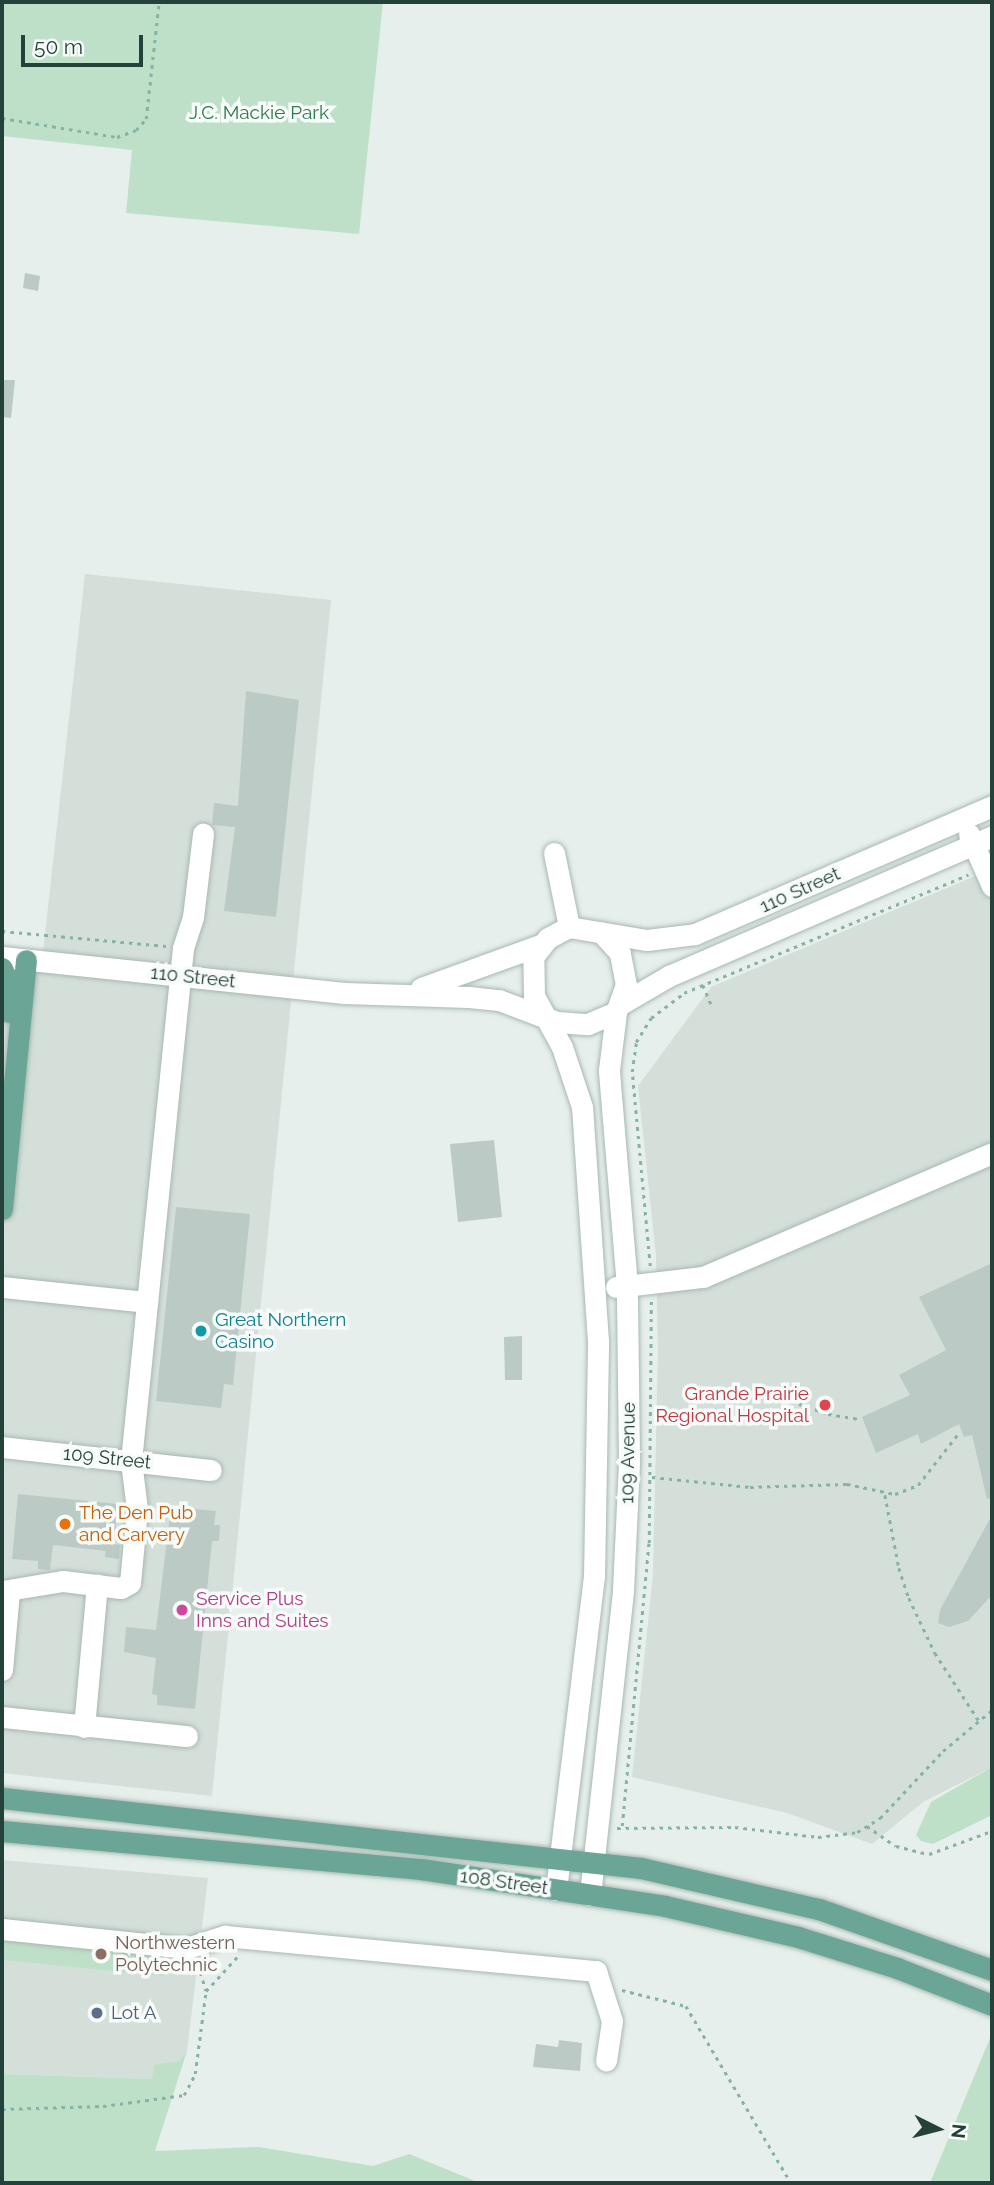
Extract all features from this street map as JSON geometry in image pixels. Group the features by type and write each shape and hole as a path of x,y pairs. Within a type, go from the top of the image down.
{"main road":[{"path":"2,1209 26,960"},
{"path":"2,968 10,998 2,1091"},
{"name":"108 Street","path":"2,1798 595,1861 768,1894 992,1970"},
{"name":"108 Street","path":"2,1831 421,1869 686,1910 798,1937 897,1968 992,2005"}],"street":[{"name":"110 Street","path":"601,932 647,940 695,934 991,809"},
{"path":"962,819 983,840 992,886"},
{"path":"2,1670 5,1591 63,1581 121,1588 130,1583 137,1509 131,1461 183,948 193,917 203,834"},
{"name":"110 Street","path":"619,1008 677,973 768,937 983,840"},
{"path":"554,853 569,927"},
{"path":"569,927 601,932 620,953 626,969 619,1008 588,1024 547,1018 530,984 533,957 540,946 569,927"},
{"name":"110 Street","path":"385,995 448,981 540,946"},
{"name":"110 Street","path":"2,957 385,995 499,1000 547,1018"},
{"name":"109 Avenue","path":"590,1895 627,1525 627,1286 609,1079 619,1008"},
{"name":"109 Avenue","path":"547,1018 582,1107 596,1288 598,1509 556,1889"},
{"path":"596,1288 703,1277 992,1153"},
{"path":"2,1287 147,1302"},
{"name":"109 Street","path":"2,1447 211,1470"},
{"path":"84,1727 97,1586"},
{"path":"2,1717 187,1736"},
{"path":"2,1929 193,1946 225,1936 596,1970 612,2021 606,2062"}],"path":[{"path":"2,118 117,137 136,130 146,119 159,2"},
{"path":"2,931 183,948"},
{"path":"703,985 713,1008"},
{"path":"775,1395 828,1414 861,1419"},
{"path":"652,1477 750,1487 847,1484 886,1495 918,1485 958,1434"},
{"path":"886,1495 899,1568 909,1598 935,1653 979,1721"},
{"path":"615,1829 723,1826 831,1837 867,1826 992,1710"},
{"path":"867,1826 896,1846 929,1854 992,1831"},
{"path":"2,2109 103,2106 184,2095 195,2074 206,1991 193,1946"},
{"path":"206,1991 243,1952"},
{"path":"601,1986 659,1996 686,2006 791,2183"}],"shaded area":[{"path":"85,574 331,600 212,1796 2,1773 2,957 42,961"},
{"name":"Grande Prairie Regional Hospital","path":"992,869 992,1767 923,1802 872,1844 787,1813 632,1777 653,1574 658,1351 656,1256 638,1086 711,987"},
{"name":"Northwestern Polytechnic","path":"2,1860 208,1878 187,2051 179,2061 152,2079 2,2074"}],"green space":[{"name":"J.C. Mackie Park","path":"2,2 383,2 359,234 126,213 132,150 2,136"},
{"path":"992,1767 992,1815 933,1844 921,1841 916,1835 931,1802"},
{"path":"2,1939 156,1955 170,1973 164,1976 2,1960"},
{"path":"990,2038 992,2183 930,2183"},
{"path":"187,2051 155,2151 259,2147 373,2166 409,2154 480,2183 2,2183 2,2074 152,2079 154,2065 179,2061"}],"building":[{"path":"25,273 40,276 38,291 23,288"},
{"path":"2,380 15,380 11,418 2,417"},
{"path":"246,691 299,700 276,917 224,911 235,827 212,825 214,803 238,806"},
{"path":"494,1140 502,1217 458,1222 450,1144"},
{"name":"Great Northern Casino","path":"176,1207 250,1214 233,1385 224,1384 221,1408 156,1401"},
{"path":"992,1263 992,1498 987,1499 972,1435 964,1437 959,1424 921,1444 918,1434 876,1453 862,1417 910,1395 899,1375 946,1350 919,1297"},
{"path":"522,1336 522,1380 505,1380 504,1337"},
{"name":"The Den Pub and Carvery","path":"18,1494 118,1504 114,1544 120,1545 119,1559 105,1557 106,1551 53,1545 50,1570 38,1569 38,1561 12,1559"},
{"name":"Service Plus Inns and Suites","path":"171,1507 216,1511 214,1525 220,1525 219,1541 212,1541 195,1709 157,1705 157,1695 152,1694 156,1658 124,1652 126,1627 156,1630"},
{"path":"992,1515 992,1595 968,1621 949,1627 938,1623 940,1610"},
{"path":"559,2040 582,2043 580,2071 533,2067 536,2044 558,2047"}],"place":[{"name":"Great Northern Casino","path":"201,1331"},
{"name":"Grande Prairie Regional Hospital","path":"825,1405"},
{"name":"The Den Pub and Carvery","path":"65,1524"},
{"name":"Service Plus Inns and Suites","path":"182,1610"},
{"name":"Northwestern Polytechnic","path":"101,1954"},
{"name":"Lot A","path":"97,2013"}]}
